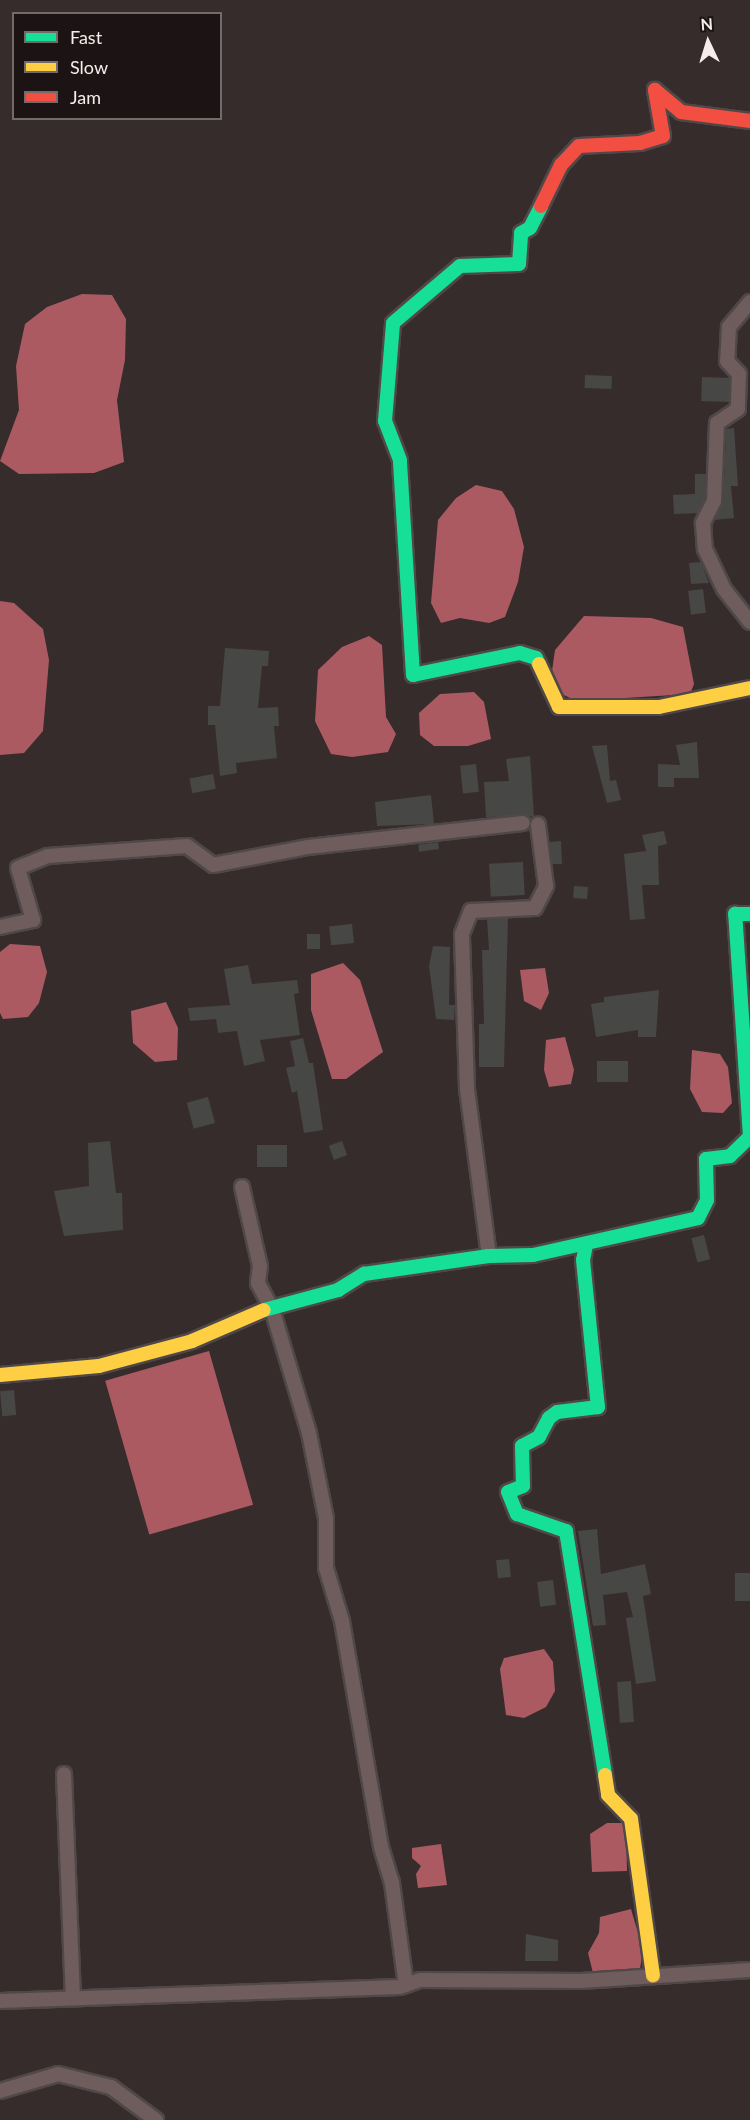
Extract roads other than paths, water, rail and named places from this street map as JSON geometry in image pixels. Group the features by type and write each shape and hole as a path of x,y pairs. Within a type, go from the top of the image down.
{"street":[{"path":"750,121 681,112 655,90 663,136 640,143 579,146 561,165 530,228 521,233 519,264 460,266 393,323 385,421 400,460 413,675 520,653 536,658 559,707 659,707 750,688"},
{"path":"750,302 729,327 727,361 745,373 738,409 717,423 714,501 703,523 705,549 724,590 750,622"},
{"path":"0,927 33,920 18,868 48,856 187,846 213,865 308,847 523,823"},
{"path":"489,1256 467,1088 462,934 471,910 535,908 546,886 538,825"},
{"path":"0,1376 99,1366 192,1341 272,1309 338,1290 364,1274 489,1256 533,1255 586,1245 609,1235 698,1218 707,1200 706,1159 730,1156 746,1148 750,1137 735,915 750,914"},
{"path":"242,1187 260,1266 258,1283 272,1309 309,1433 326,1518 326,1568 342,1622 381,1847 392,1882 406,1985"},
{"path":"586,1245 583,1260 598,1407 557,1412 549,1418 539,1437 522,1446 523,1486 508,1492 517,1514 566,1531 608,1795 631,1818 653,1975"},
{"path":"64,1774 73,1998"},
{"path":"0,2001 406,1985 420,1980 581,1981 750,1970"},
{"path":"0,2091 58,2073 111,2087 156,2120"}]}
